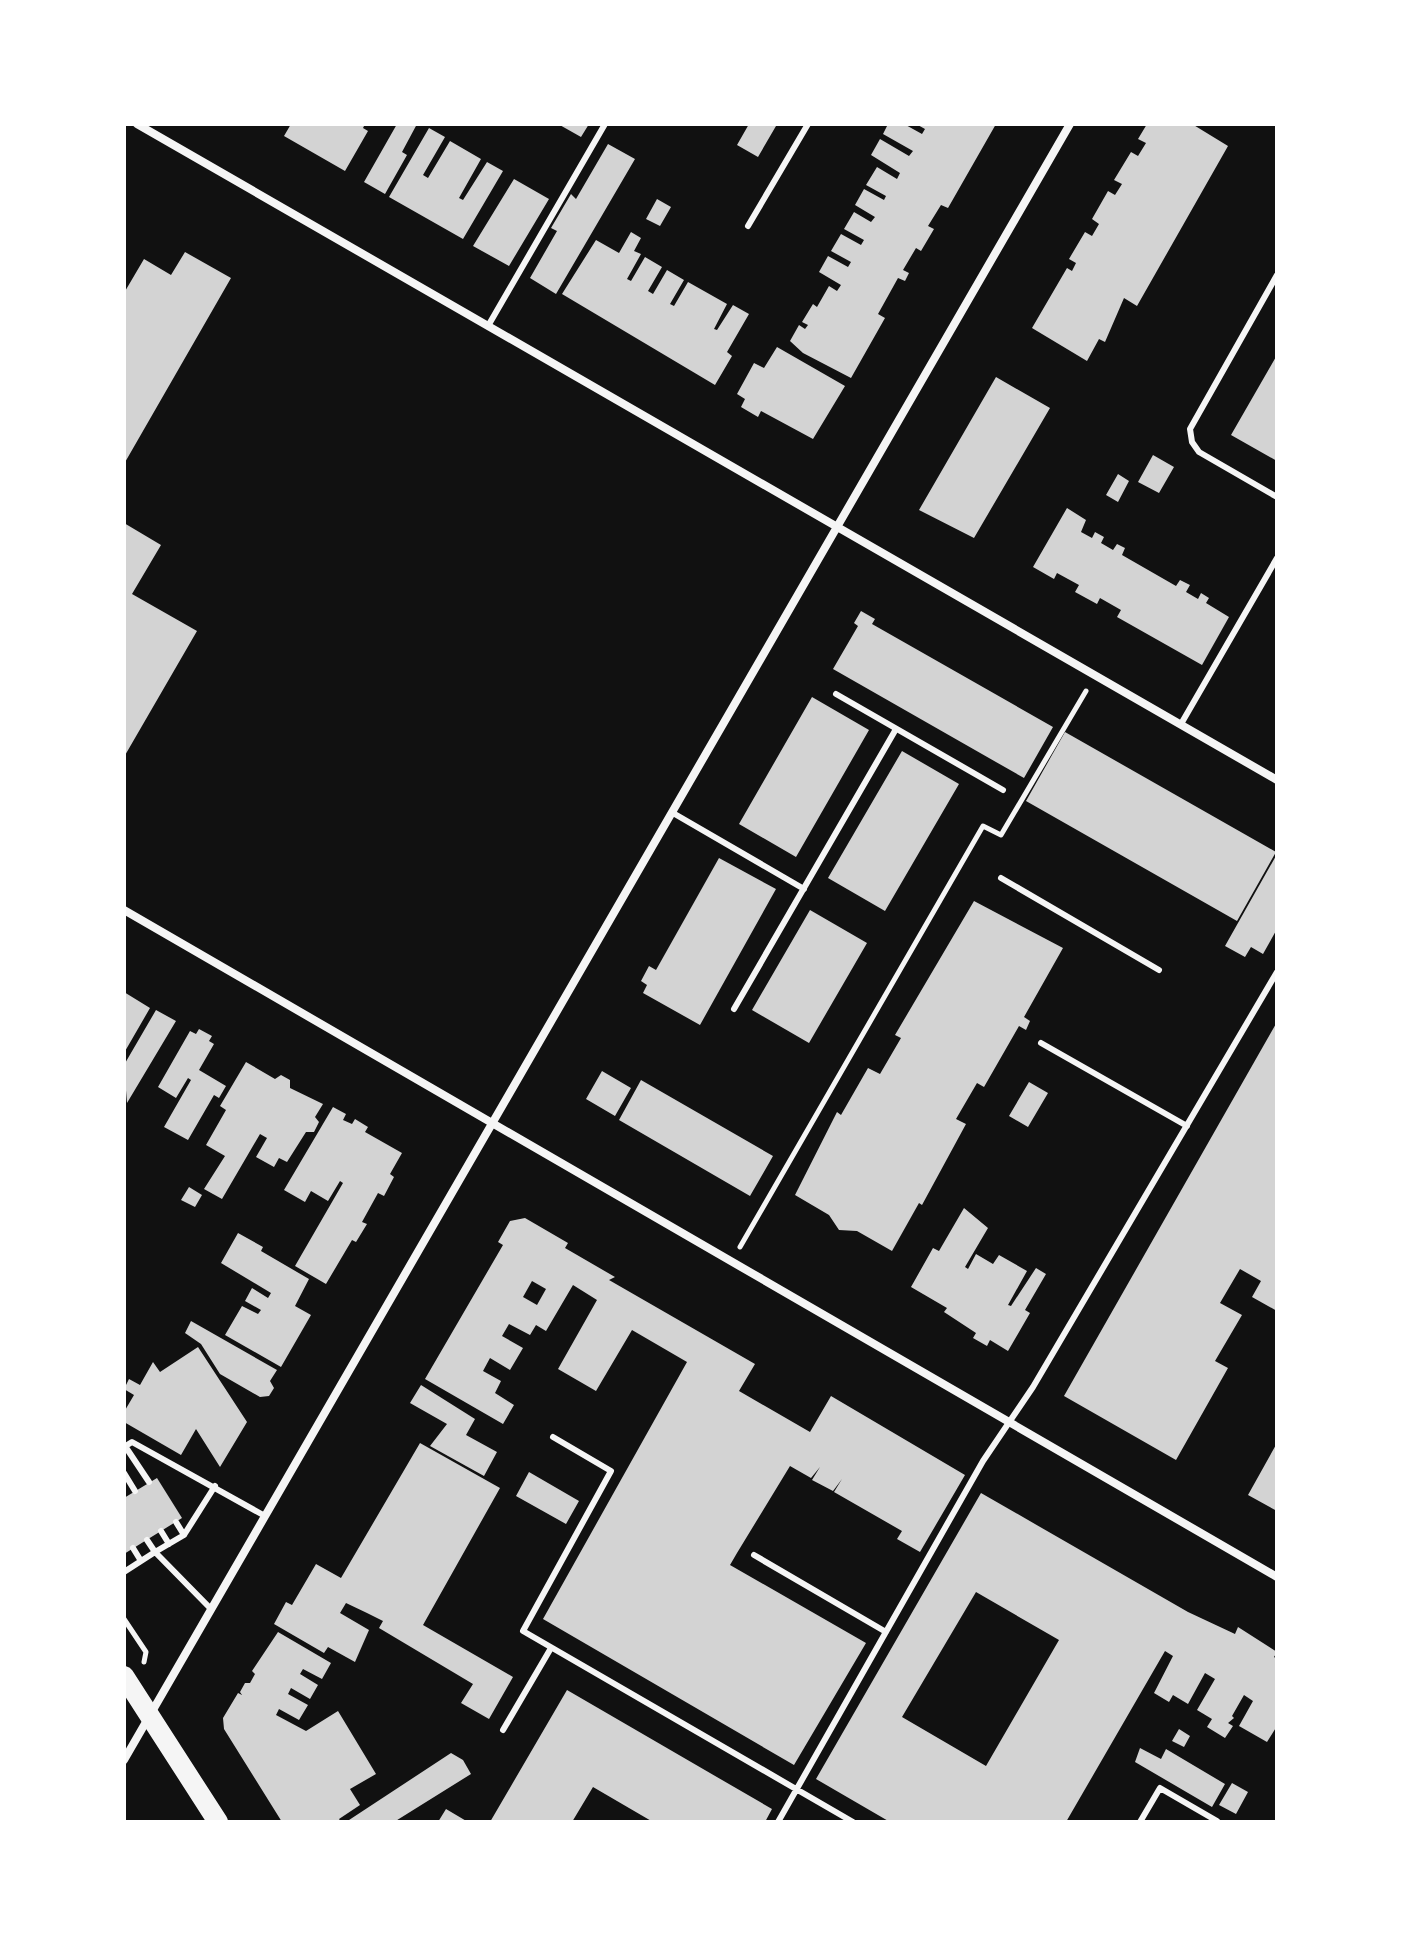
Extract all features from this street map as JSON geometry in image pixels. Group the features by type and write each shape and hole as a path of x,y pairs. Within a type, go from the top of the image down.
{"main road":[{"path":"124,1676 218,1822"}],"street":[{"path":"137,124 1277,780"},
{"path":"124,1760 1070,124"},
{"path":"124,910 1277,1577"}],"lane":[{"path":"488,326 605,124"},
{"path":"748,226 808,124"},
{"path":"1277,275 1190,429 1192,442 1199,452 1277,497"},
{"path":"1181,724 1277,558"},
{"path":"836,694 1003,790"},
{"path":"734,1009 896,729"},
{"path":"673,813 804,889"},
{"path":"1001,878 1159,970"},
{"path":"778,1822 1009,1422 1042,1373 1277,972"},
{"path":"1041,1043 1187,1126"},
{"path":"553,1437 611,1471 523,1631 853,1822"},
{"path":"149,1482 125,1446 132,1442 265,1516"},
{"path":"124,1473 135,1491"},
{"path":"124,1572 184,1535 215,1486"},
{"path":"176,1522 184,1535"},
{"path":"161,1531 169,1544"},
{"path":"147,1540 211,1609"},
{"path":"133,1548 141,1561"},
{"path":"754,1555 886,1632"},
{"path":"503,1730 551,1648"},
{"path":"1140,1822 1160,1788 1217,1821"}],"path":[{"path":"732,1262 983,826 1001,835 1095,675"}],"building":[{"path":"291,124 365,124 363,128 368,131 345,171 284,136"},
{"path":"397,124 417,124 402,152 407,155 385,194 364,182"},
{"path":"558,124 589,124 581,137"},
{"path":"749,124 776,126 758,157 737,145"},
{"path":"888,124 904,124 922,134 925,129 916,124 996,124 948,208 941,205 928,226 934,229 921,251 916,248 903,270 909,273 905,281 898,278 878,314 885,318 851,378 803,353 790,341 799,325 805,329 808,325 802,322 813,304 817,307 829,286 837,291 841,285 819,272 828,256 848,267 851,262 831,251 841,234 861,245 864,240 844,229 854,212 871,222 875,217 855,205 864,189 884,200 886,196 866,185 877,167 897,179 900,173 871,155 880,139 909,156 913,151 883,134"},
{"path":"1147,124 1192,124 1228,146 1137,306 1124,298 1105,342 1099,339 1087,361 1032,328 1067,268 1072,271 1076,263 1069,259 1085,232 1092,236 1099,224 1092,219 1108,191 1115,195 1122,184 1114,180 1131,152 1138,156 1146,143 1138,139"},
{"path":"429,128 445,137 423,175 428,178 450,141 481,159 459,198 463,200 487,162 503,171 463,239 389,197"},
{"path":"608,144 635,159 556,294 530,278 557,231 551,228 571,194 576,199"},
{"path":"514,179 549,199 509,266 473,246"},
{"path":"657,199 671,207 660,226 646,219"},
{"path":"631,232 641,238 634,251 641,254 627,279 631,281 645,257 662,267 648,291 653,294 667,270 684,280 670,304 674,306 688,282 727,304 714,329 717,330 733,305 749,314 727,352 732,356 715,385 562,294 596,240 619,253"},
{"path":"185,252 231,278 124,464 124,293 144,259 171,275"},
{"path":"777,347 845,386 813,439 761,411 758,417 741,407 745,399 737,394 754,363 764,368"},
{"path":"1277,355 1277,461 1231,435"},
{"path":"996,377 1050,408 974,538 919,510"},
{"path":"1153,455 1174,467 1159,493 1138,482"},
{"path":"1118,474 1129,481 1118,502 1106,495"},
{"path":"1067,508 1086,520 1081,532 1092,538 1095,532 1104,537 1101,543 1113,550 1117,544 1125,548 1122,555 1176,586 1180,580 1190,585 1186,592 1198,599 1201,593 1209,598 1206,603 1229,617 1202,665 1117,617 1121,610 1100,598 1097,604 1075,592 1079,585 1057,573 1054,579 1033,567"},
{"path":"124,523 161,545 132,594 197,631 124,757"},
{"path":"861,611 875,619 872,624 1053,727 1024,778 833,669 858,626 854,623"},
{"path":"812,697 869,730 796,857 739,824"},
{"path":"1065,732 1276,852 1237,921 1026,801"},
{"path":"902,751 959,784 885,911 828,878"},
{"path":"1277,854 1277,929 1263,954 1251,947 1245,957 1225,946"},
{"path":"719,858 776,889 700,1025 643,993 647,985 641,981 649,966 656,970"},
{"path":"974,901 1063,948 1024,1017 1030,1021 1026,1030 1019,1026 984,1087 977,1083 956,1119 966,1124 922,1205 919,1203 892,1251 857,1231 839,1230 829,1215 795,1195 837,1112 841,1115 868,1068 880,1074 901,1038 895,1035"},
{"path":"810,910 867,943 809,1043 752,1010"},
{"path":"124,992 150,1008 124,1053"},
{"path":"156,1010 176,1021 127,1103 124,1065"},
{"path":"1277,1022 1277,1311 1252,1297 1261,1281 1240,1269 1220,1303 1242,1315 1215,1361 1228,1368 1176,1460 1064,1396"},
{"path":"199,1029 212,1036 209,1041 214,1044 199,1070 226,1086 219,1098 214,1095 188,1140 164,1127 191,1080 188,1078 176,1098 158,1087 190,1031 196,1034"},
{"path":"246,1062 275,1079 281,1075 290,1080 290,1088 323,1104 315,1117 319,1122 314,1132 306,1132 287,1162 279,1158 274,1167 256,1157 267,1138 260,1134 222,1199 204,1189 225,1156 206,1145 226,1110 220,1106"},
{"path":"602,1071 631,1088 615,1116 586,1099"},
{"path":"641,1080 773,1156 750,1196 619,1120"},
{"path":"1029,1082 1048,1093 1028,1127 1009,1116"},
{"path":"333,1107 346,1114 343,1120 352,1124 355,1119 368,1127 365,1132 402,1153 390,1174 394,1177 384,1196 378,1193 362,1222 367,1224 356,1242 352,1240 326,1284 295,1266 343,1183 340,1181 328,1201 311,1191 305,1202 284,1190"},
{"path":"189,1187 202,1195 195,1207 181,1200"},
{"path":"964,1208 988,1228 965,1267 968,1269 976,1254 993,1264 999,1255 1027,1271 1008,1305 1011,1306 1036,1268 1046,1274 1025,1310 1030,1313 1008,1351 990,1340 987,1346 973,1338 976,1333 944,1312 947,1308 911,1287 933,1248 939,1251"},
{"path":"525,1218 568,1243 565,1248 615,1277 609,1280 755,1364 739,1391 810,1432 831,1396 965,1475 920,1552 897,1539 902,1531 834,1492 842,1479 833,1491 812,1480 820,1467 811,1478 790,1466 737,1553 730,1565 866,1643 794,1765 543,1619 687,1362 632,1330 596,1391 558,1369 597,1300 573,1285 546,1331 536,1325 530,1335 509,1324 502,1336 523,1348 510,1370 490,1358 483,1371 501,1381 495,1393 514,1405 503,1424 425,1379 503,1245 498,1242 510,1221","holes":["532,1281 546,1289 537,1305 523,1297"]},
{"path":"238,1233 263,1247 261,1251 309,1279 295,1306 311,1315 281,1367 225,1335 242,1306 258,1314 261,1310 245,1301 252,1288 268,1298 271,1293 221,1263"},
{"path":"191,1321 277,1370 270,1381 274,1388 269,1396 260,1397 220,1374 201,1344 185,1333"},
{"path":"198,1347 247,1422 220,1467 196,1429 181,1455 124,1422 124,1412 134,1395 124,1389 129,1379 140,1385 153,1362 160,1372"},
{"path":"421,1385 475,1419 466,1435 497,1452 484,1476 430,1446 447,1424 410,1403"},
{"path":"420,1443 500,1488 423,1625 513,1677 489,1719 461,1703 473,1684 379,1628 383,1621 346,1603 340,1613 369,1630 355,1662 328,1647 324,1653 274,1624 286,1602 292,1605 316,1564 341,1578"},
{"path":"1277,1443 1277,1511 1248,1495"},
{"path":"529,1472 579,1501 566,1524 516,1496"},
{"path":"157,1478 182,1518 124,1554 124,1498"},
{"path":"981,1493 1188,1612 1235,1634 1238,1627 1277,1652 1274,1657 1277,1659 1277,1726 1267,1742 1239,1726 1253,1701 1244,1695 1232,1716 1234,1718 1228,1723 1233,1726 1225,1738 1207,1727 1212,1719 1197,1710 1215,1679 1205,1673 1188,1704 1173,1695 1169,1702 1154,1693 1173,1656 1165,1651 1066,1822 890,1822 816,1779","holes":["976,1592 1059,1640 986,1766 902,1717"]},
{"path":"278,1632 331,1663 322,1679 303,1669 300,1674 318,1685 310,1699 291,1688 288,1694 308,1705 299,1720 279,1709 276,1715 306,1731 338,1711 376,1774 350,1789 360,1805 339,1819 341,1822 282,1822 224,1729 223,1718 238,1693 242,1695 240,1692 245,1683 250,1683 255,1674 252,1671"},
{"path":"567,1690 772,1809 765,1822 653,1822 593,1787 572,1822 490,1822"},
{"path":"1179,1729 1190,1736 1184,1747 1172,1741"},
{"path":"1140,1748 1161,1759 1166,1749 1225,1784 1212,1807 1135,1762"},
{"path":"451,1753 463,1760 471,1774 394,1822 346,1822"},
{"path":"1232,1783 1248,1792 1236,1814 1219,1805"},
{"path":"446,1809 468,1822 438,1822"}]}
